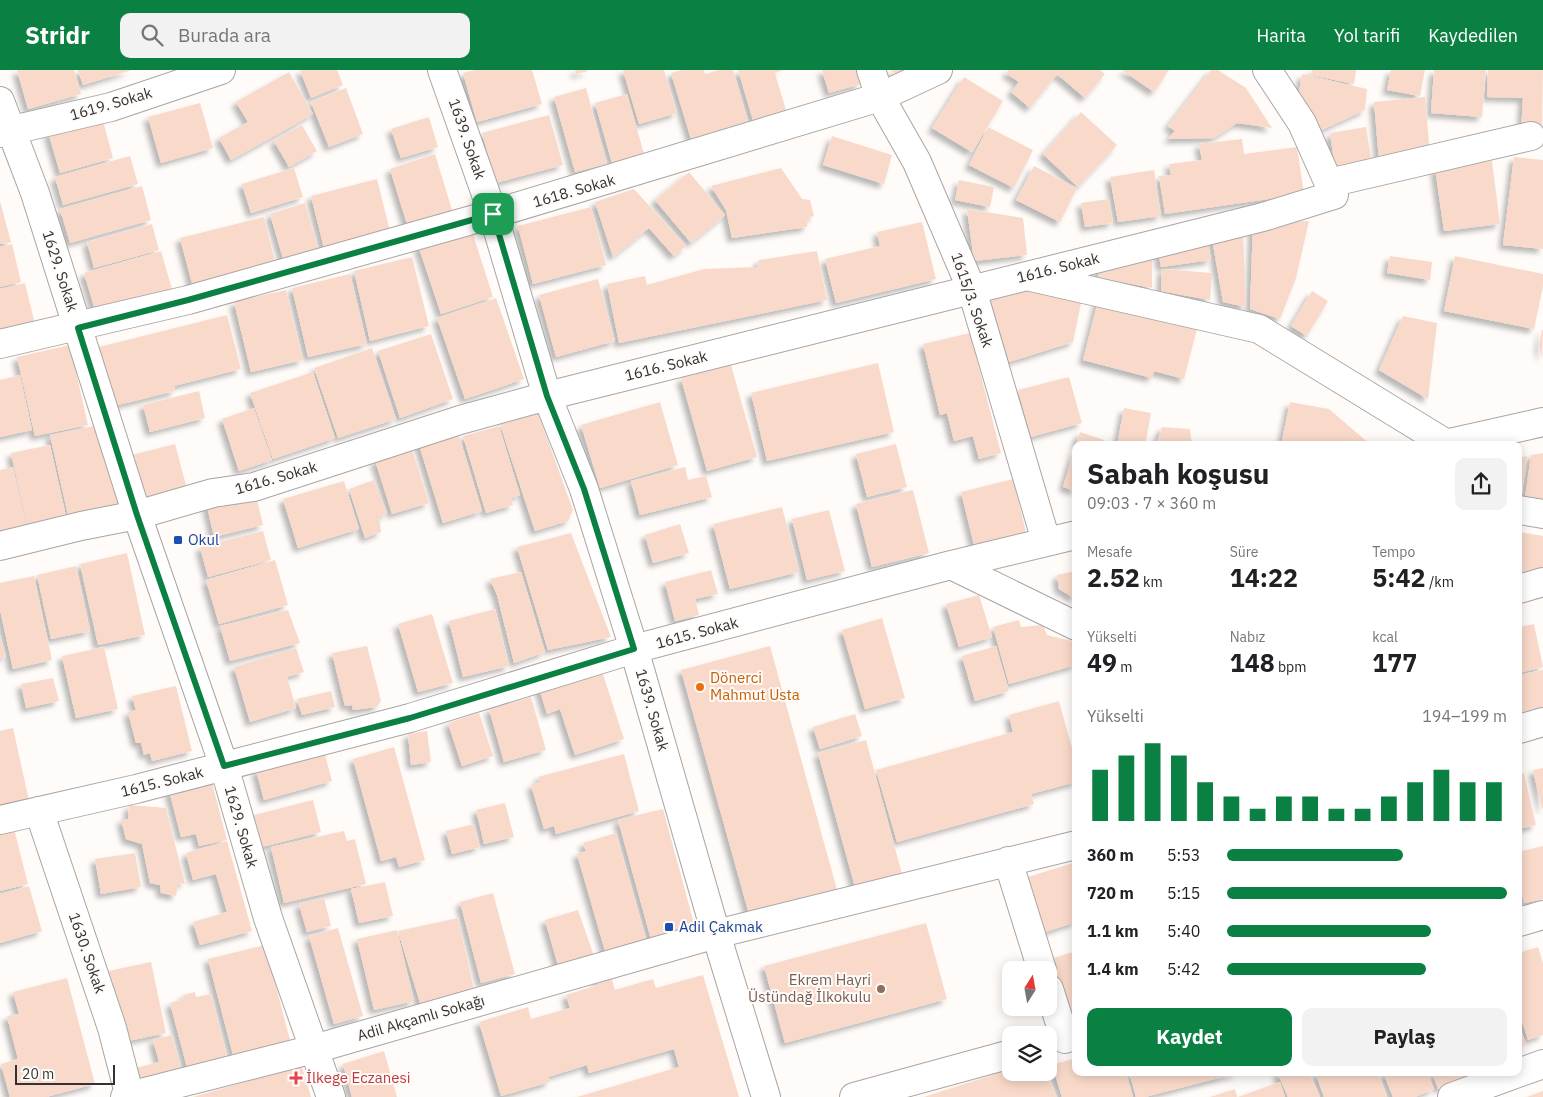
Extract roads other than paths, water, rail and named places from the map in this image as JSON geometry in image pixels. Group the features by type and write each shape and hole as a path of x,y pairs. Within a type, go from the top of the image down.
{"street":[{"name":"1619. Sokak","path":"6,131 111,107 221,70"},
{"name":"1639. Sokak","path":"442,70 493,214 547,396 584,489 634,649 716,934 766,1097"},
{"name":"1615/3. Sokak","path":"871,70 880,97 918,162 972,290 1046,541"},
{"name":"1618. Sokak","path":"0,344 78,328 188,300 493,214 880,97 938,70"},
{"path":"1267,70 1302,123 1331,189"},
{"name":"1629. Sokak","path":"0,102 6,131 35,193 137,515 224,766 268,918 331,1097"},
{"name":"1616. Sokak","path":"0,546 81,526 137,515 213,493 254,487 460,420 547,396 1263,217 1331,189 1531,136"},
{"path":"1027,276 1259,329 1438,441"},
{"path":"1457,441 1543,422"},
{"path":"1522,510 1543,514"},
{"name":"1615. Sokak","path":"0,820 224,766 410,718 634,649 951,565 1046,541 1072,537"},
{"path":"951,565 1072,624"},
{"path":"1522,588 1543,582"},
{"path":"1522,728 1543,722"},
{"name":"1630. Sokak","path":"39,811 112,1028 128,1096"},
{"path":"716,934 1072,846"},
{"path":"1008,861 1039,961"},
{"path":"1522,921 1543,915"},
{"name":"Adil Akçamlı Sokağı","path":"128,1096 314,1049 716,934"},
{"path":"1056,1016 1063,1040"},
{"path":"854,1097 1002,1056"},
{"path":"1522,1072 1543,1064"},
{"path":"1452,1097 1510,1076"}],"place":[{"name":"Okul","path":"178,540"},
{"name":"Dönerci Mahmut Usta","path":"700,687"},
{"name":"Adil Çakmak","path":"669,927"},
{"name":"Ekrem Hayri Üstündağ İlkokulu","path":"881,989"},
{"name":"İlkege Eczanesi","path":"296,1078"}]}
